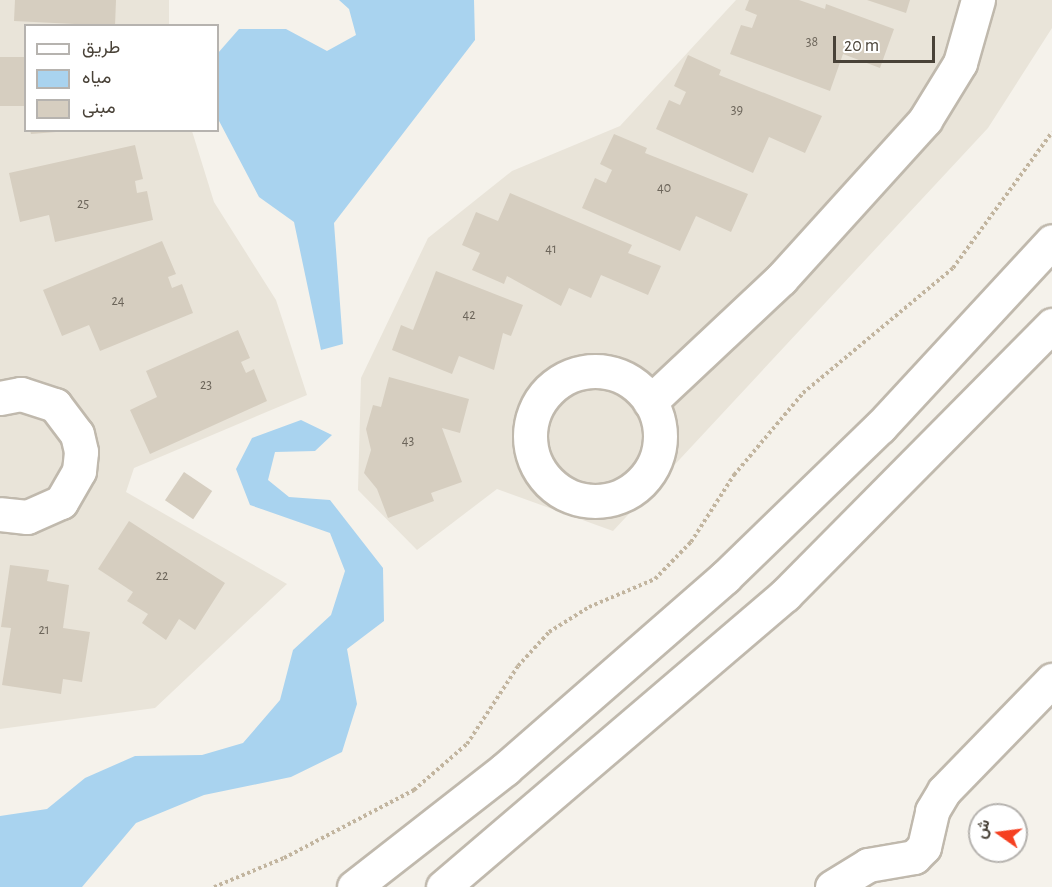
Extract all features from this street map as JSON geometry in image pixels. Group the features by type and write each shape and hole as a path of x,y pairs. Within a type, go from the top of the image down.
{"street":[{"path":"651,402 781,279 925,120 960,63 978,0"},
{"path":"354,887 505,769 725,577 880,427 1052,241"},
{"path":"444,887 785,595 1052,325"},
{"path":"0,514 27,518 61,502 76,480 81,452 73,426 55,405 39,397 1,394"},
{"path":"832,887 868,866 914,856 924,847 932,811 944,791 1052,680"}],"path":[{"path":"214,887 284,858 414,790 467,744 518,666 549,632 589,607 655,579 691,542 734,475 803,393 953,268 1052,132"}],"shaded area":[{"path":"0,0 169,0 169,24 24,24 24,132 192,132 214,202 276,300 307,395 134,468 126,492 287,584 155,708 0,729"},
{"path":"736,0 1052,0 1052,28 988,128 613,531 497,489 417,550 358,490 361,378 428,238 512,171 620,126"}],"water":[{"path":"339,0 474,0 475,40 334,223 343,344 321,350 294,222 259,197 219,121 219,52 239,29 286,29 327,51 356,35 349,9"},
{"path":"301,420 332,435 315,451 275,452 268,480 289,497 330,500 383,568 384,621 347,649 357,704 342,752 291,777 204,795 136,823 82,887 0,887 0,816 47,809 85,778 135,756 202,755 243,743 280,700 293,650 331,615 345,571 330,533 250,505 236,469 252,438"}],"building":[{"path":"15,0 116,0 115,24 14,21"},
{"path":"749,0 799,0 825,9 826,4 894,29 880,68 843,54 830,91 730,54 741,25 752,28 757,15 745,10"},
{"path":"867,0 910,0 906,13"},
{"path":"688,55 721,70 719,75 822,116 805,153 769,137 753,173 656,129 669,100 680,105 686,92 674,86"},
{"path":"0,57 24,57 24,106 0,106"},
{"path":"30,132 56,132 31,134"},
{"path":"614,134 647,148 645,153 748,194 731,232 696,216 680,251 582,208 595,178 606,183 612,170 600,164"},
{"path":"135,145 143,179 135,181 137,193 147,191 153,220 55,242 49,215 20,222 9,173"},
{"path":"510,193 632,245 628,253 661,266 648,295 601,275 591,298 569,288 561,306 507,276 504,284 472,270 480,253 462,245 476,212 498,221"},
{"path":"162,241 176,274 168,277 172,288 182,284 193,313 100,351 89,325 62,336 43,290"},
{"path":"436,271 523,305 511,336 503,333 494,370 459,356 452,374 392,350 401,325 413,330"},
{"path":"238,330 250,358 241,362 246,373 254,369 267,401 150,454 130,410 157,397 146,371"},
{"path":"389,377 469,399 460,433 442,428 462,482 431,493 434,501 388,518 377,489 364,473 371,450 366,429 373,405 381,407"},
{"path":"184,472 212,491 193,519 165,500"},
{"path":"129,521 225,583 195,630 179,619 166,640 142,623 148,614 127,601 133,592 98,569"},
{"path":"10,565 49,570 47,581 69,585 63,628 90,632 82,682 63,679 61,694 2,685 11,628 1,627"}]}
